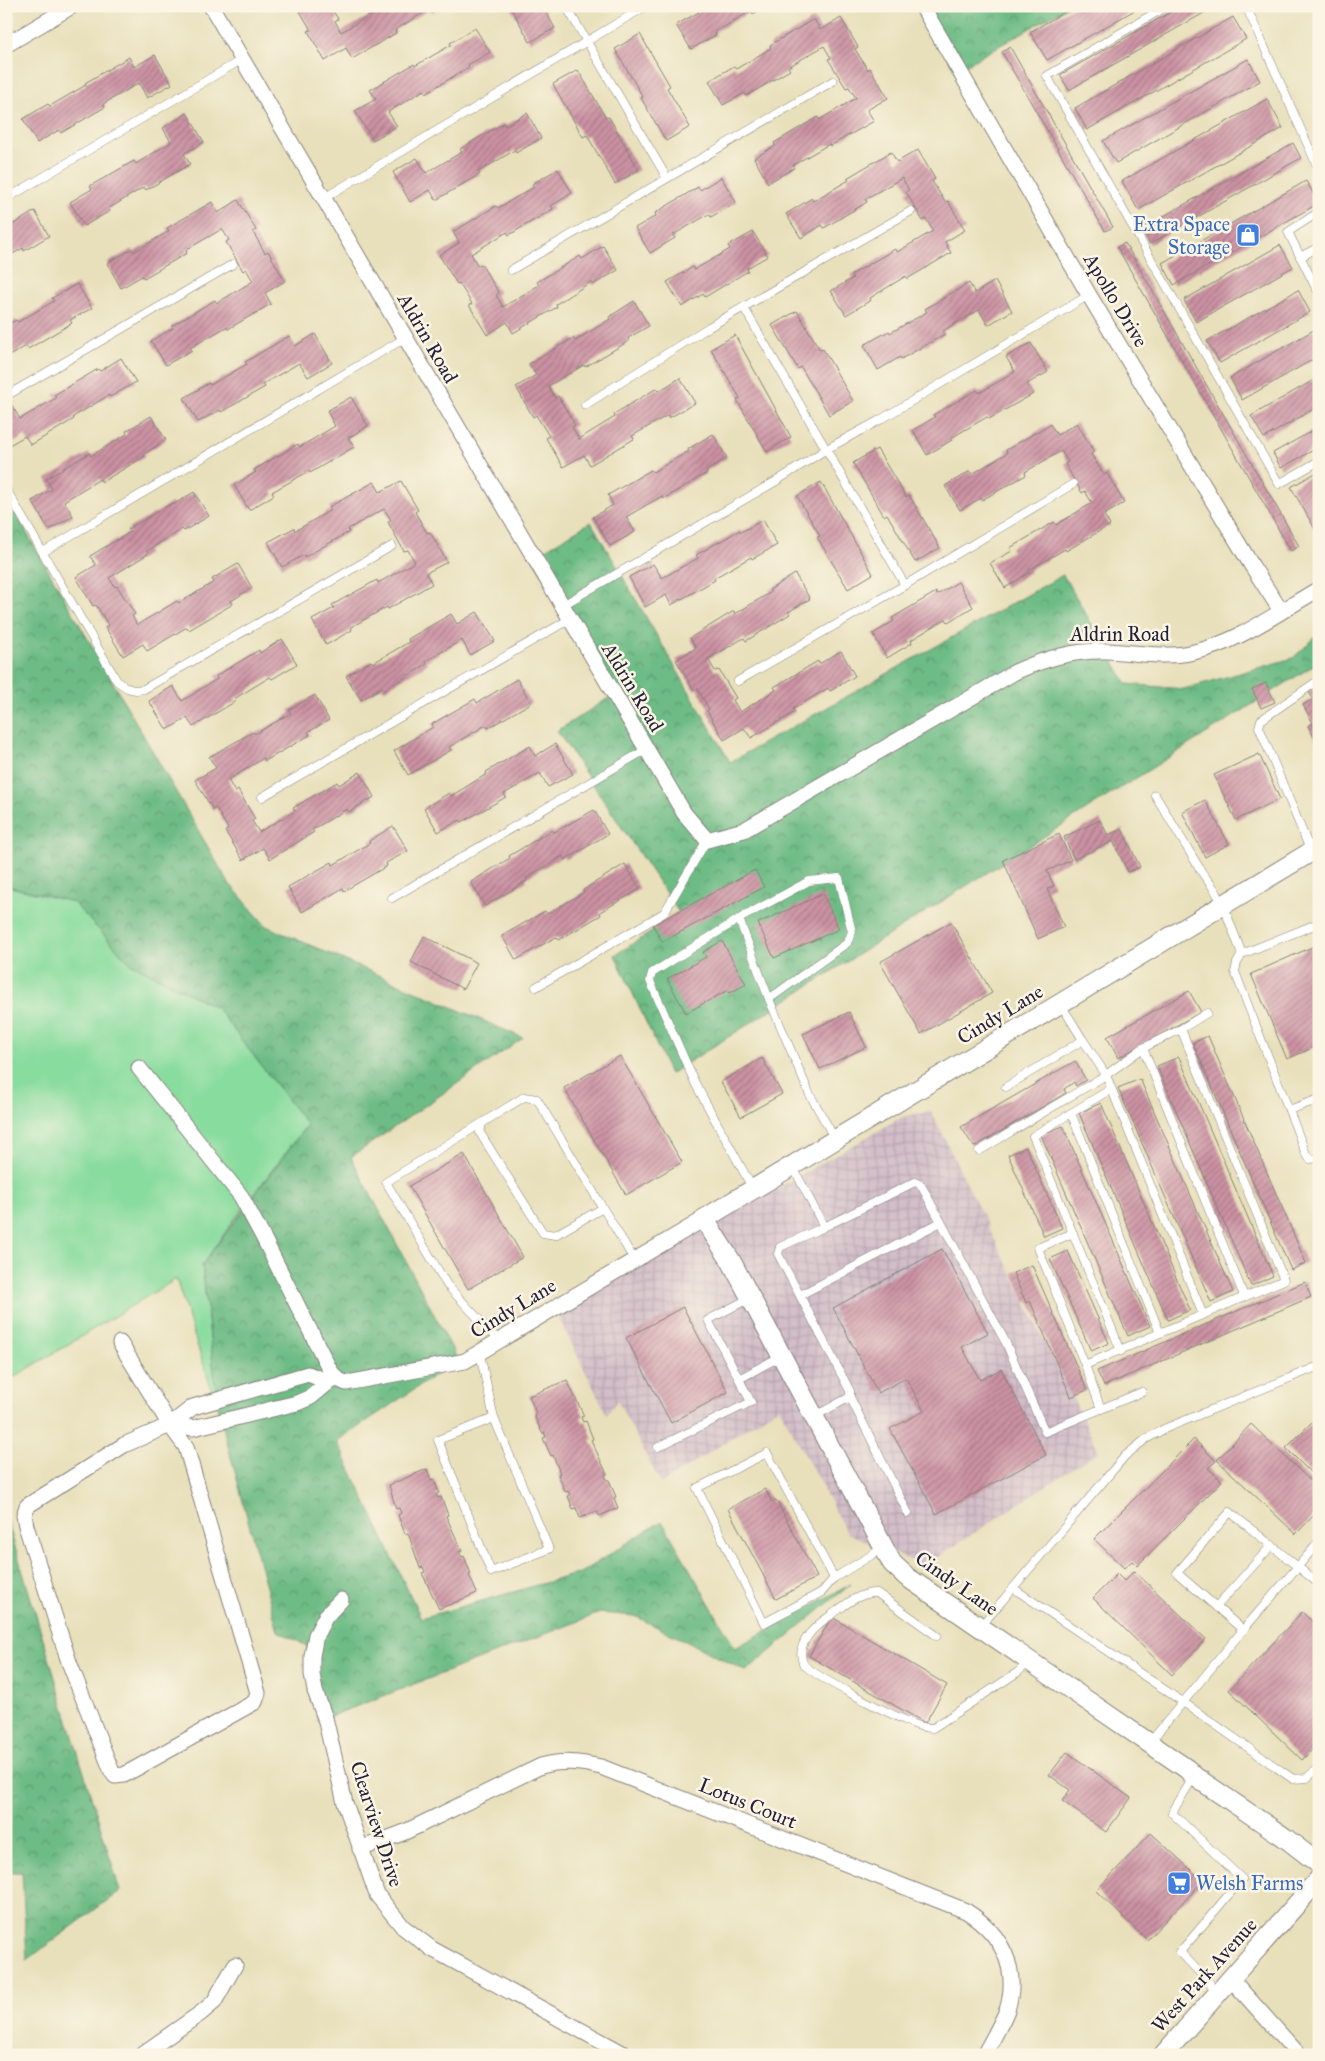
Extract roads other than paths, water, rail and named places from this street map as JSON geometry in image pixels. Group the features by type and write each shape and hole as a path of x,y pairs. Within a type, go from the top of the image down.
{"street":[{"path":"9,38 72,6"},
{"name":"Aldrin Road","path":"211,6 684,813 707,840 744,830 1015,672 1036,662 1059,655 1085,651 1108,651 1158,656 1194,652 1233,638 1319,589"},
{"name":"Apollo Drive","path":"922,6 1090,295 1247,558 1281,611"},
{"name":"Cindy Lane","path":"170,1425 194,1407 308,1374 332,1378 346,1383 446,1366 465,1361 480,1354 1315,849"},
{"path":"120,1343 170,1425 186,1447 258,1698 255,1702 124,1775 115,1776 69,1662 26,1526 24,1510 27,1506 124,1445 170,1425 194,1428 297,1403 311,1397 332,1378 241,1196 139,1068"},
{"name":"Cindy Lane","path":"704,1218 731,1261 892,1563 907,1577 1187,1769 1194,1776 1284,1837 1319,1864"},
{"name":"Clearview Drive","path":"341,1600 326,1616 316,1635 312,1656 312,1674 315,1691 325,1718 345,1802 377,1895 393,1916 419,1940 432,1949 626,2055"},
{"name":"Lotus Court","path":"360,1849 406,1832 541,1766 565,1762 581,1762 601,1767 966,1911 979,1919 992,1931 1002,1947 1009,1964 1011,1982 1007,2009 984,2055"},
{"name":"West Park Avenue","path":"1163,2055 1319,1879"},
{"path":"141,2055 214,2002 235,1965"},
{"path":"1225,1986 1299,2055"}],"lane":[{"path":"566,6 667,178"},
{"path":"324,198 646,6"},
{"path":"1166,6 1047,76 1279,484 1319,461"},
{"path":"1246,6 1319,170"},
{"path":"6,199 242,60"},
{"path":"511,270 832,81"},
{"path":"584,405 710,327 911,211"},
{"path":"1319,212 1288,232 1319,291"},
{"path":"1300,257 1319,247"},
{"path":"6,396 233,264"},
{"path":"563,605 778,480 825,450 889,415 1090,295"},
{"path":"744,308 825,450 905,584"},
{"path":"43,552 405,338"},
{"path":"738,681 1072,484"},
{"path":"6,489 117,681 126,688 136,691 144,689 392,546"},
{"path":"262,797 570,619"},
{"path":"1315,849 1259,727 1261,720 1319,680"},
{"path":"392,898 647,749"},
{"path":"1155,795 1223,905 1242,954"},
{"path":"536,987 664,913 707,840"},
{"path":"754,1188 695,1083 650,981 652,973 739,919 810,881 839,878 852,932 847,943 769,998"},
{"path":"739,919 769,998 809,1092 835,1139"},
{"path":"1319,923 1242,954 1237,963 1236,972 1306,1154 1310,1159 1319,1158"},
{"path":"1060,1003 1106,1075 1203,1315"},
{"path":"979,1151 1106,1075 1143,1048 1181,1029 1207,1013"},
{"path":"1085,1365 1122,1351 1284,1280 1181,1029"},
{"path":"1006,1087 1083,1040"},
{"path":"1143,1048 1244,1296"},
{"path":"1112,1089 1033,1136 1122,1351"},
{"path":"500,1342 447,1285 386,1182 524,1097 537,1099 635,1261"},
{"path":"1289,1110 1319,1099"},
{"path":"1071,1113 1160,1333"},
{"path":"482,1123 480,1133 542,1233 555,1235 603,1208"},
{"path":"792,1165 824,1227"},
{"path":"908,1513 850,1397 850,1391 778,1254 780,1248 915,1182 921,1185 1006,1343 1045,1432 1142,1392"},
{"path":"800,1295 941,1222"},
{"path":"1073,1233 1038,1248 1102,1409"},
{"path":"658,1447 751,1402 708,1320 750,1298"},
{"path":"480,1354 494,1418 550,1549 491,1572 438,1440 494,1418"},
{"path":"739,1379 782,1356"},
{"path":"980,1627 1125,1456 1146,1439 1164,1429 1319,1366"},
{"path":"813,1417 850,1397"},
{"path":"834,1578 767,1453 697,1488 764,1623 822,1592 834,1578 883,1548"},
{"path":"1243,1630 1177,1573 1230,1512 1319,1584"},
{"path":"1149,1743 1319,1542"},
{"path":"1216,1607 1272,1545"},
{"path":"1013,1588 1183,1702 1293,1779 1306,1778 1319,1767"},
{"path":"937,1636 877,1593 870,1593 854,1599 815,1626 807,1636 802,1657 804,1664 811,1671 924,1728 933,1728 1018,1672 1030,1661"},
{"path":"1194,1776 1172,1813 1242,1878 1180,1952 1225,1986"}],"place":[{"name":"Extra Space Storage","path":"1248,235"},
{"name":"Welsh Farms","path":"1179,1883"}]}
